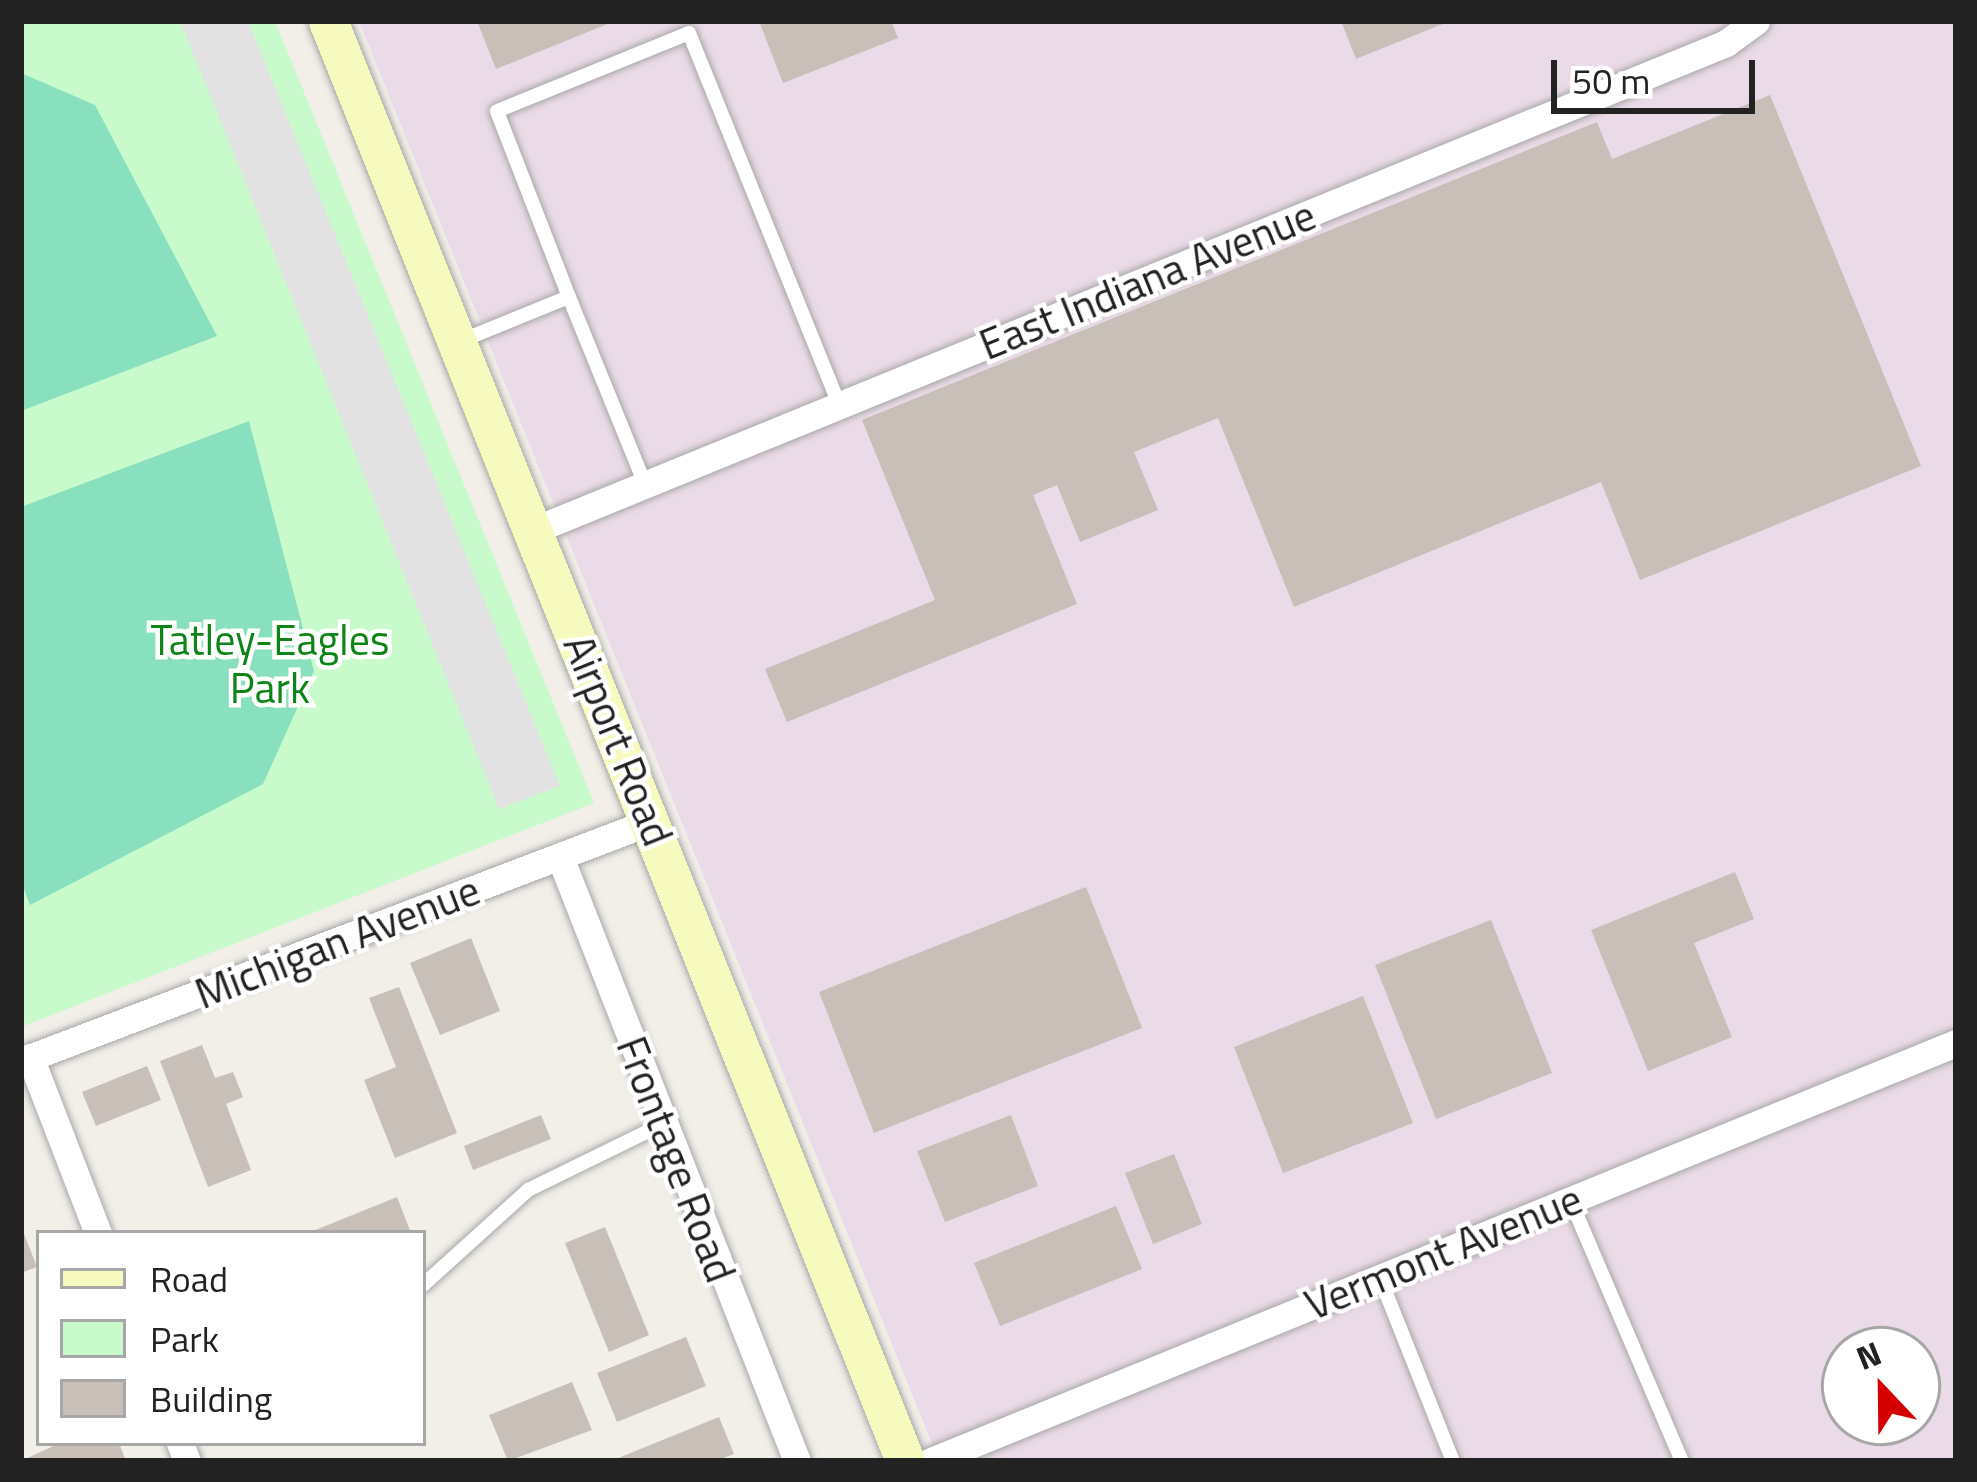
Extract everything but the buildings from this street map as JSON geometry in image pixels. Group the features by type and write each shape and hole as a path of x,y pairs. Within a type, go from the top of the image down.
{"main road":[{"name":"Airport Road","path":"328,21 905,1461"}],"street":[{"name":"East Indiana Avenue","path":"534,530 1726,43 1756,21"},
{"name":"Michigan Avenue","path":"26,1059 652,821"},
{"name":"Frontage Road","path":"560,857 796,1461"},
{"name":"Vermont Avenue","path":"931,1461 1956,1043"},
{"path":"26,1059 97,1230"}],"lane":[{"path":"645,484 497,111 689,33 839,404"},
{"path":"458,342 569,297"},
{"path":"426,1283 528,1190 663,1124"},
{"path":"1570,1199 1682,1461"},
{"path":"1380,1278 1454,1461"}],"shaded area":[{"path":"180,21 248,21 560,786 499,809"},
{"path":"359,21 1956,21 1956,1461 939,1461"}],"green space":[{"name":"Tatley-Eagles Park","path":"21,21 275,21 594,803 21,1027"},
{"path":"21,73 95,105 217,336 21,411"},
{"path":"249,421 314,671 263,784 30,905 21,881 21,507"}]}
